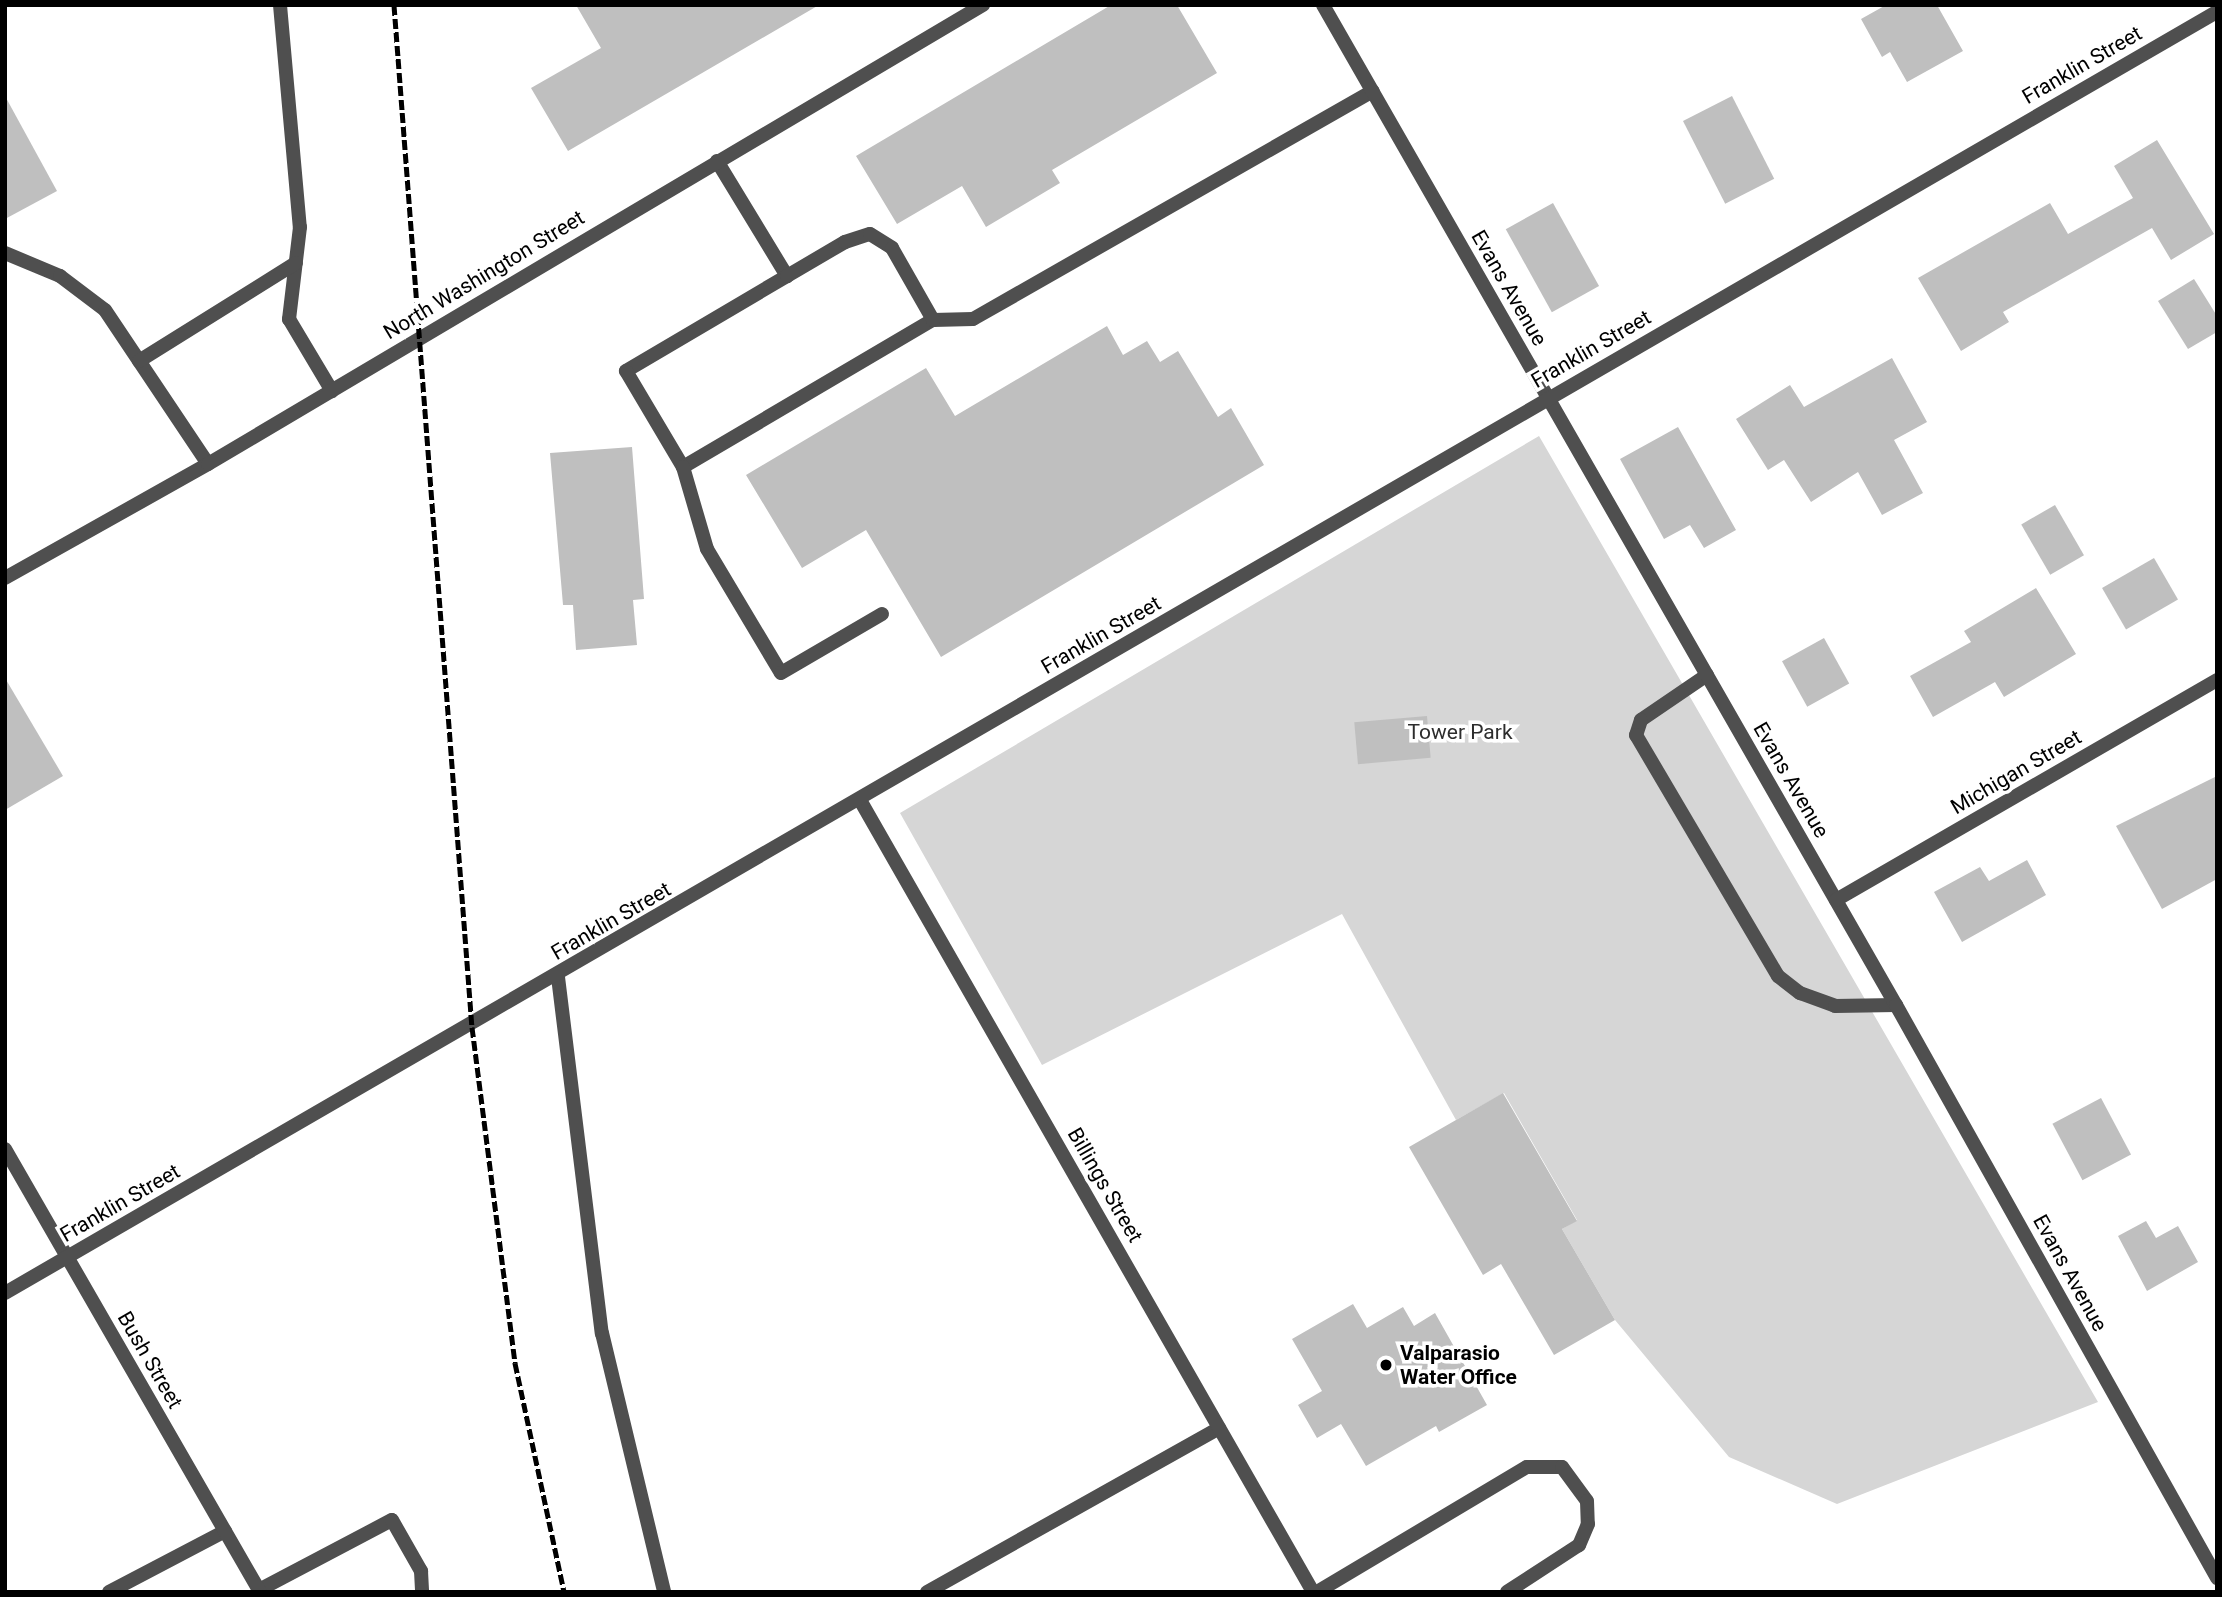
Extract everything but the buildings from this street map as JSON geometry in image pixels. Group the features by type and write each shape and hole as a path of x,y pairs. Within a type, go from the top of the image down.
{"street":[{"path":"280,5 300,228 289,319 332,391"},
{"name":"North Washington Street","path":"5,578 208,464 983,5"},
{"name":"Evans Avenue","path":"1323,5 1896,1005 2217,1578"},
{"name":"Franklin Street","path":"5,1293 558,977 1548,398 2217,12"},
{"path":"682,467 933,320 973,319 1373,91"},
{"path":"717,161 787,276"},
{"path":"882,614 781,673 707,549 682,467 626,371 845,242 870,234 892,248 933,320"},
{"path":"5,253 60,276 105,310 208,464"},
{"path":"139,360 296,262"},
{"path":"1707,675 1641,720 1636,735 1778,976 1800,993 1835,1006 1896,1005"},
{"name":"Michigan Street","path":"1836,900 2217,680"},
{"name":"Billings Street","path":"860,800 1315,1592"},
{"path":"558,977 603,1333 664,1592"},
{"name":"Bush Street","path":"5,1149 259,1591"},
{"path":"927,1592 1219,1427"},
{"path":"1315,1592 1527,1466 1562,1467 1587,1501 1588,1524 1579,1545 1507,1592"},
{"path":"259,1591 392,1520 421,1571 422,1592"},
{"path":"109,1592 225,1531"}],"green space":[{"name":"Tower Park","path":"1539,436 2098,1402 1837,1504 1729,1457 1615,1320 1562,1229 1577,1220 1504,1093 1456,1120 1342,914 1042,1065 900,813"}],"railway":[{"path":"394,5 472,1027 515,1363 564,1592"}],"place":[{"name":"Valparasio Water Office","path":"1386,1365"}]}
